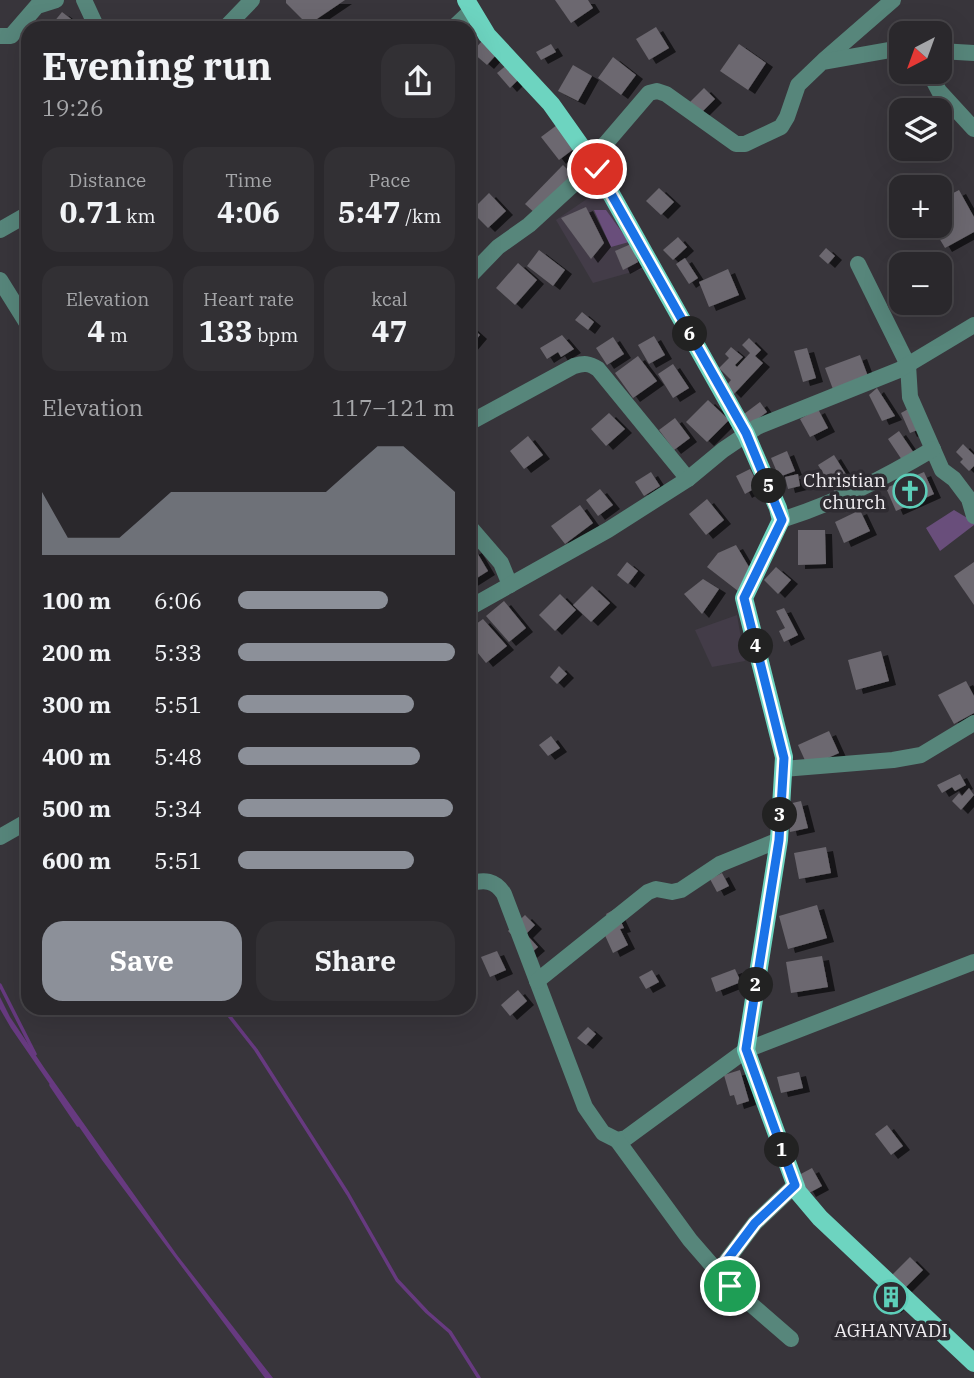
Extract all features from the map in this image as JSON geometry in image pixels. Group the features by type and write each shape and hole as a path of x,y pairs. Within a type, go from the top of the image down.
{"main road":[{"path":"469,5 487,35 551,104 594,163 746,433 782,520 744,598 784,758 779,840 746,1049 802,1199 974,1363"}],"street":[{"path":"24,21 37,6 56,0"},
{"path":"85,0 94,21"},
{"path":"232,21 251,0"},
{"path":"476,270 498,247 529,225 578,180 649,93 666,94 736,144 745,144 781,127 798,85 893,0"},
{"path":"458,21 469,5"},
{"path":"0,36 11,36 21,24"},
{"path":"822,62 889,50"},
{"path":"952,52 974,53"},
{"path":"935,84 974,130"},
{"path":"0,230 21,219"},
{"path":"858,264 908,365 910,397 942,470 972,498 974,516"},
{"path":"0,280 21,314"},
{"path":"476,604 608,530 688,479 746,433 908,365 974,325"},
{"path":"476,419 574,366 592,364 688,479"},
{"path":"782,520 816,509 861,489 933,449"},
{"path":"476,534 501,564 510,585"},
{"path":"783,769 893,760 921,754 974,723"},
{"path":"0,837 21,825"},
{"path":"537,981 648,892 656,889 672,892 681,890 720,864 779,840"},
{"path":"476,881 491,881 504,894 585,1107 603,1133 617,1140 690,1240 730,1286 791,1339"},
{"path":"617,1140 626,1138 746,1049 974,962"},
{"path":"718,1272 755,1223 795,1185"}],"shaded area":[{"path":"603,188 646,268 593,283 556,220"},
{"path":"594,210 606,210 629,242 611,247"},
{"path":"954,510 974,522 974,525 940,551 926,528"},
{"path":"737,615 745,661 712,667 695,630"},
{"path":"0,997 10,1017 45,1069 177,1255 273,1378 265,1378 102,1160 11,1028 0,1009"}],"building":[{"path":"286,0 345,0 314,21 304,21"},
{"path":"555,0 588,0 593,8 571,23"},
{"path":"62,12 74,21 55,21"},
{"path":"656,27 669,48 649,60 636,39"},
{"path":"482,41 496,55 487,65 476,55 476,48"},
{"path":"551,44 556,52 541,60 536,52"},
{"path":"739,44 766,63 748,90 720,71"},
{"path":"613,57 636,75 621,95 598,78"},
{"path":"508,64 520,78 510,88 497,73"},
{"path":"573,65 592,76 578,101 558,91"},
{"path":"704,88 715,99 700,114 689,103"},
{"path":"557,125 575,148 559,160 541,137"},
{"path":"563,165 574,176 536,214 525,204"},
{"path":"659,188 674,202 661,215 646,201"},
{"path":"959,190 974,217 974,232 945,248 939,238 952,238 952,194"},
{"path":"489,193 506,211 488,228 476,216 476,206"},
{"path":"586,207 604,243 591,259 561,218"},
{"path":"678,237 687,247 673,260 663,250"},
{"path":"631,244 638,262 623,270 615,251"},
{"path":"826,248 835,256 828,264 819,256"},
{"path":"539,250 565,270 553,286 527,266"},
{"path":"685,258 698,278 689,284 676,264"},
{"path":"518,263 537,280 515,305 496,288"},
{"path":"728,269 739,295 709,307 699,282"},
{"path":"582,312 594,322 588,330 575,320"},
{"path":"562,335 574,349 561,357 558,352 547,359 540,348"},
{"path":"654,336 665,355 649,364 638,345"},
{"path":"613,337 624,354 607,365 596,348"},
{"path":"749,338 761,350 755,356 763,363 734,394 726,386 731,380 719,368 729,358 725,354 731,347 743,357 735,365 737,367 750,353 742,345"},
{"path":"807,348 816,378 803,382 794,351"},
{"path":"860,355 869,379 834,392 825,368"},
{"path":"638,356 657,381 633,398 615,373"},
{"path":"673,364 689,388 673,398 658,374"},
{"path":"877,388 895,416 882,421 869,395"},
{"path":"708,400 729,420 707,442 686,422"},
{"path":"760,402 767,412 751,424 744,414"},
{"path":"910,408 920,429 910,433 901,413"},
{"path":"818,409 828,428 810,437 800,419"},
{"path":"609,413 625,429 606,446 591,429"},
{"path":"675,418 690,438 674,450 659,430"},
{"path":"899,431 914,453 902,460 888,439"},
{"path":"528,436 543,455 524,469 510,451"},
{"path":"963,444 974,455 974,466 969,471 960,462 963,459 956,452"},
{"path":"787,451 795,471 779,477 771,458"},
{"path":"834,455 852,484 836,494 818,465"},
{"path":"750,469 759,486 745,494 736,476"},
{"path":"651,472 660,486 644,496 635,482"},
{"name":"Christian church","path":"924,472 934,494 896,511 886,488"},
{"path":"798,474 800,486 788,489 785,477"},
{"path":"600,489 613,505 598,516 586,500"},
{"path":"707,499 724,520 706,535 689,514"},
{"path":"580,505 593,523 565,544 551,526"},
{"path":"860,510 870,531 844,543 835,522"},
{"path":"798,530 825,530 826,564 798,565"},
{"path":"736,545 749,567 738,591 707,567 718,553"},
{"path":"476,551 488,571 476,579"},
{"path":"627,562 638,571 628,584 617,575"},
{"path":"974,562 974,605 954,576"},
{"path":"776,567 791,580 778,594 764,580"},
{"path":"703,579 719,589 702,614 684,594"},
{"path":"592,586 610,603 591,622 573,605"},
{"path":"560,594 576,610 555,631 539,615"},
{"path":"504,601 526,628 509,642 486,616"},
{"path":"784,608 798,635 784,642 779,631 785,628 776,611"},
{"path":"483,619 507,646 486,663 476,651 476,624"},
{"path":"881,651 889,681 856,690 848,660"},
{"path":"559,666 567,674 557,684 550,677"},
{"path":"966,681 974,696 974,713 954,724 938,695"},
{"path":"829,731 839,753 808,767 798,745"},
{"path":"551,736 560,748 548,756 539,745"},
{"path":"960,774 966,785 955,791 952,787 942,793 937,785"},
{"path":"969,788 974,795 961,810 952,801 959,793 962,796"},
{"path":"801,801 808,828 790,832 784,805"},
{"path":"826,847 831,873 799,879 794,853"},
{"path":"722,873 729,886 717,892 710,879"},
{"path":"817,905 827,938 788,949 779,916"},
{"path":"615,909 628,945 613,953 603,931 612,926 606,914"},
{"path":"525,915 535,925 526,934 538,947 530,954 508,931"},
{"path":"497,951 506,970 490,977 481,957"},
{"path":"822,956 828,987 791,993 786,962"},
{"path":"735,969 741,982 716,992 711,978"},
{"path":"652,970 659,982 646,989 639,977"},
{"path":"518,990 527,1001 510,1016 501,1005"},
{"path":"588,1027 596,1034 586,1045 577,1038"},
{"path":"740,1070 749,1101 737,1105 734,1095 730,1096 724,1075"},
{"path":"799,1072 803,1088 781,1093 777,1077"},
{"path":"887,1125 903,1146 891,1155 875,1134"},
{"path":"812,1168 822,1186 809,1193 799,1175"},
{"path":"910,1257 923,1270 903,1290 890,1277"},
{"name":"AGHANVADI","path":"887,1284 903,1301 894,1309 878,1293"}],"waterway":[{"path":"0,985 35,1054"},
{"path":"228,1015 256,1050 348,1194 397,1280 450,1332 479,1378"},
{"path":"51,1085 78,1125"}],"place":[{"name":"Christian church","path":"910,491"},
{"name":"AGHANVADI","path":"891,1297"}],"route":[{"path":"597,169 746,433 782,520 744,598 784,758 779,840 746,1049 795,1185 755,1223 718,1272 730,1286"}]}
